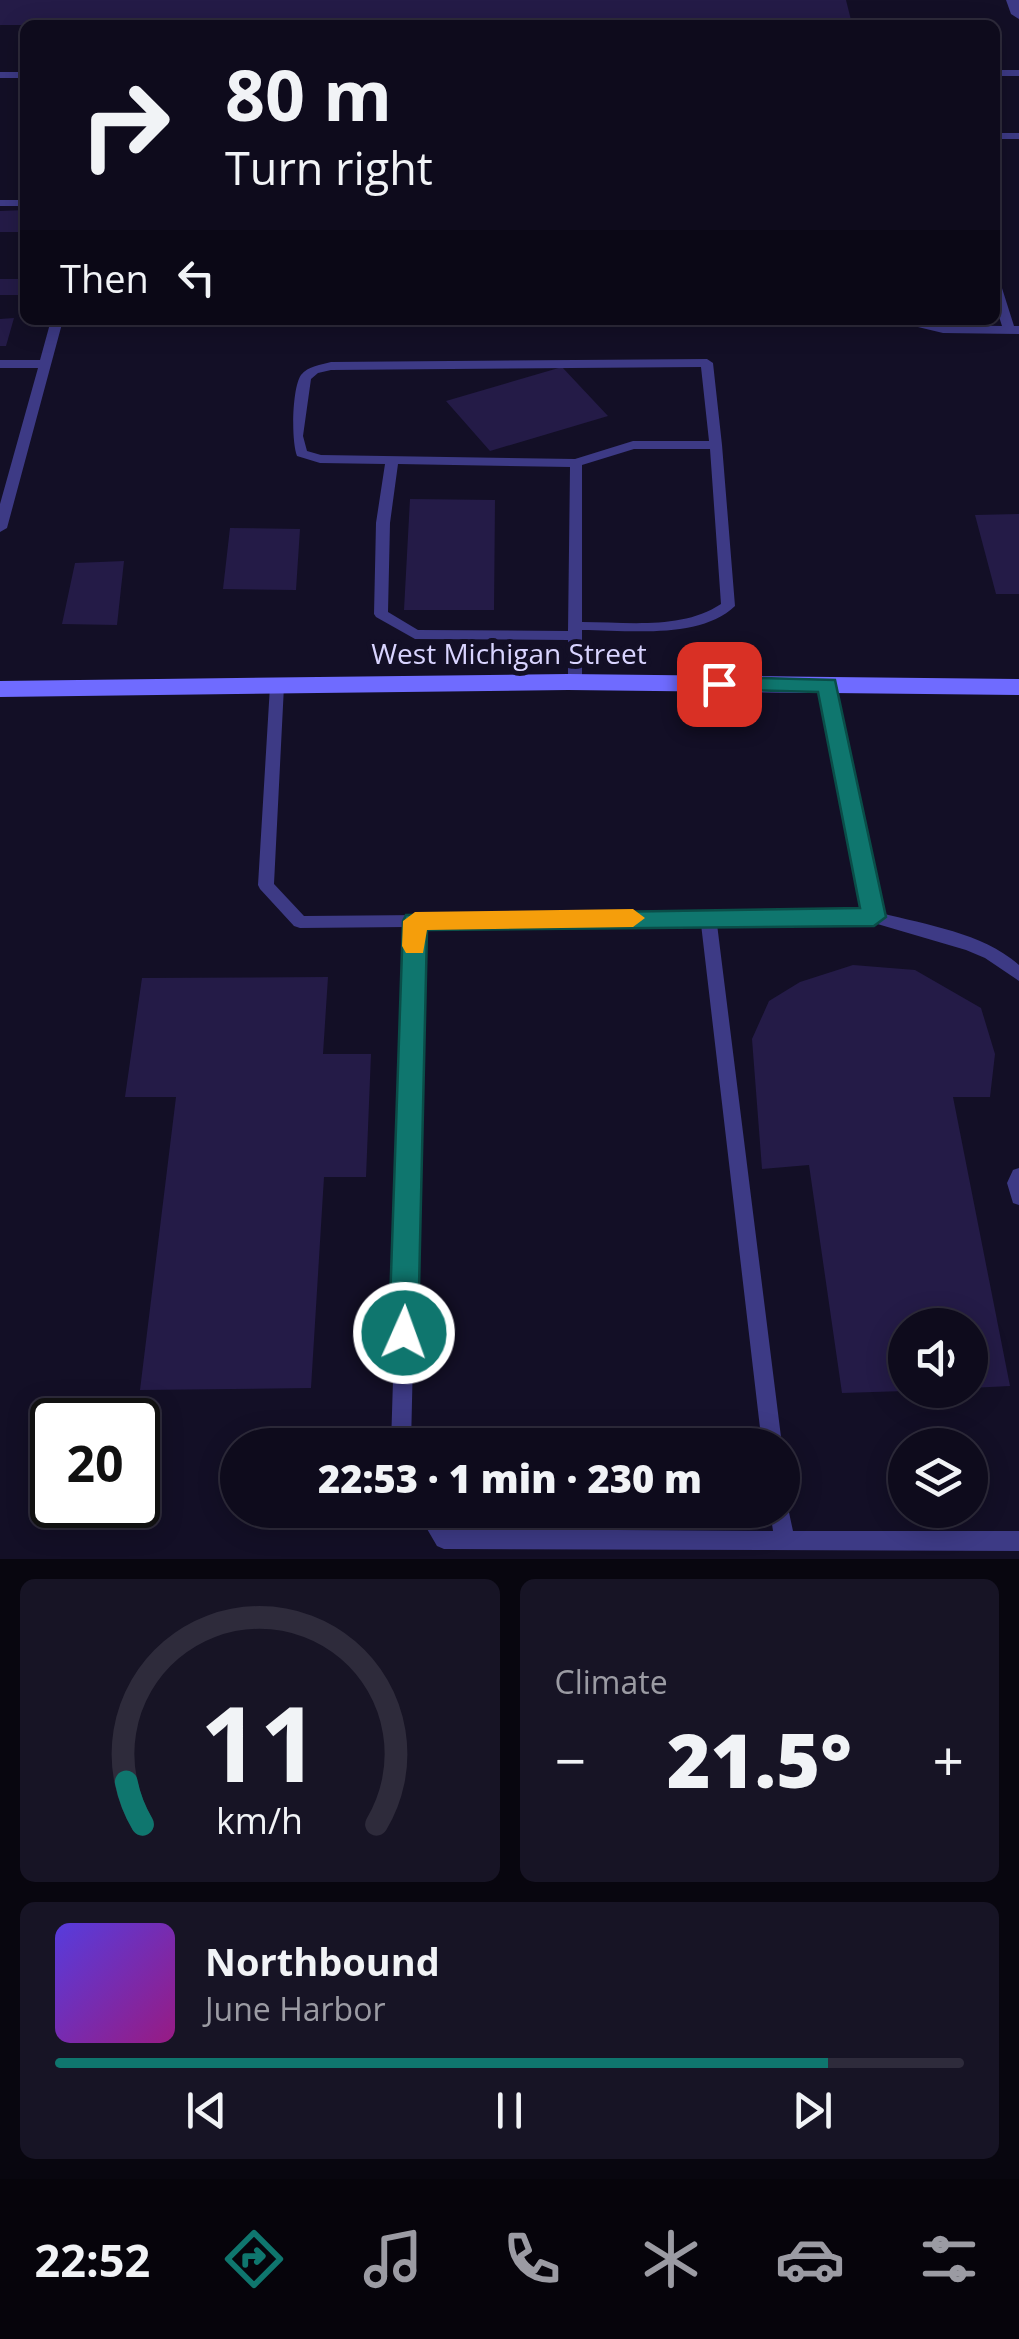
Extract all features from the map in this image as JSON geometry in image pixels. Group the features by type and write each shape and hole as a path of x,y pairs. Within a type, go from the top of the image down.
{"main road":[{"name":"West Michigan Street","path":"0,688 574,682 1019,687"}],"street":[{"path":"1014,0 1019,14"}],"lane":[{"path":"924,325 1014,330 1000,297"},
{"path":"0,528 57,325"},
{"path":"392,460 383,523 381,614 416,634 575,631 690,623 717,616 728,606 716,445 707,363 331,366 314,370 305,378 298,436 301,453 320,459 392,460 576,463 633,445 716,445"},
{"path":"0,364 46,364"},
{"path":"574,682 576,463"},
{"path":"828,685 874,917"},
{"path":"277,686 266,884 300,922 874,917 946,937 1008,963 1019,976"},
{"path":"708,917 770,1428"},
{"path":"400,1428 415,921"},
{"path":"1019,1175 1019,1198"},
{"path":"437,1528 444,1539 1019,1541"},
{"path":"782,1528 784,1540"}],"building":[{"path":"0,0 846,0 851,20 20,20 20,25 0,25"},
{"path":"20,210 20,232 0,232 0,211"},
{"path":"0,279 20,279 19,295 0,295"},
{"path":"14,318 6,346 0,346 0,319"},
{"path":"562,367 608,416 490,451 446,401"},
{"path":"410,499 495,500 494,610 404,610"},
{"path":"1019,514 1019,594 996,594 975,515"},
{"path":"230,528 300,529 296,590 223,589"},
{"path":"124,561 117,625 62,624 75,563"},
{"path":"853,965 915,970 981,1008 995,1054 990,1097 953,1097 1010,1386 988,1387 988,1308 888,1308 888,1392 842,1393 809,1165 762,1169 752,1039 769,1001 800,982"},
{"path":"328,977 323,1054 371,1054 366,1177 324,1177 311,1388 140,1390 176,1097 125,1097 142,978"}],"slow traffic":[{"path":"414,946 415,921 633,918"}],"route":[{"path":"404,1333 415,921 874,917 828,685 719,684"}]}
